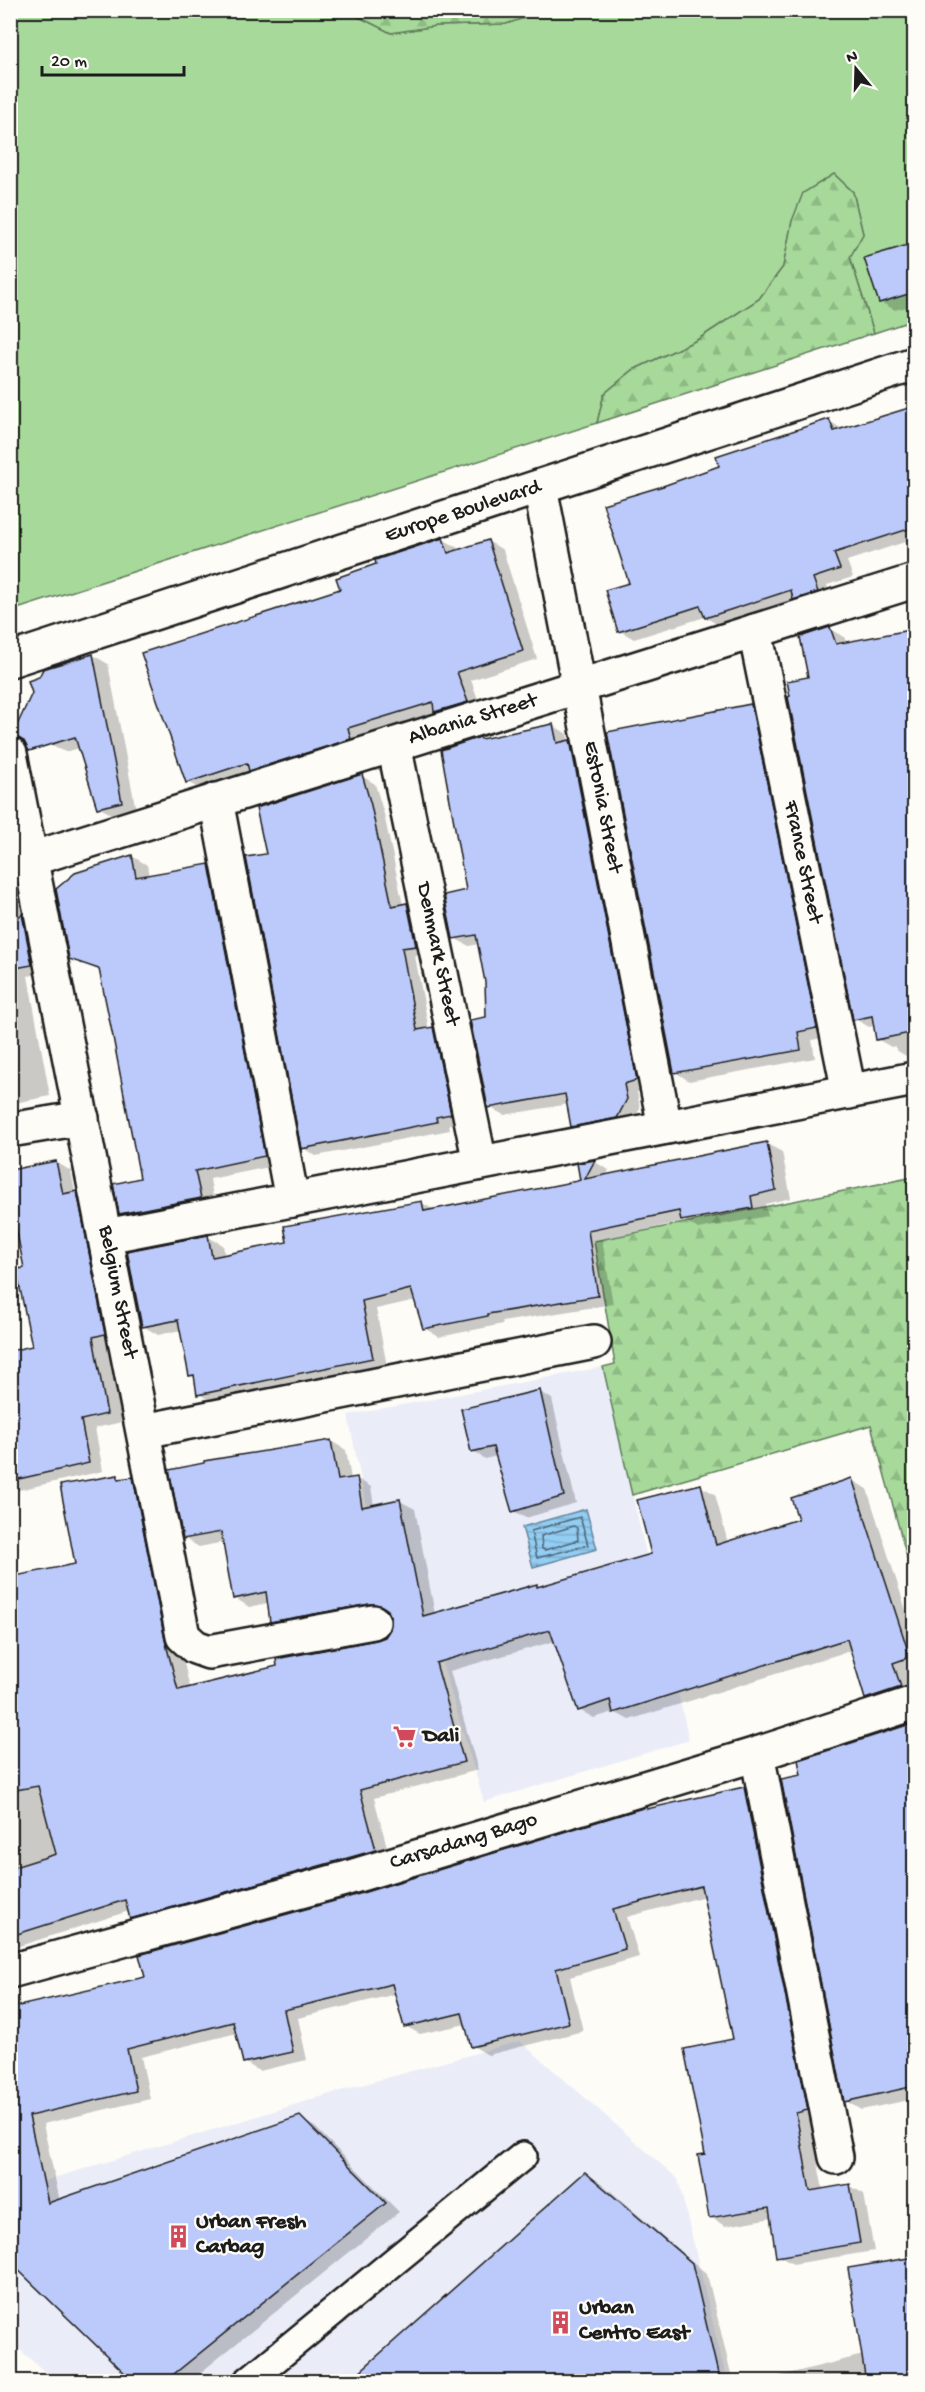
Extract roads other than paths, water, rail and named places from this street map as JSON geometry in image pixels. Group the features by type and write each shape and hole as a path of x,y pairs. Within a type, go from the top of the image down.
{"street":[{"name":"Europe Boulevard","path":"10,660 915,364"},
{"name":"Estonia Street","path":"540,487 664,1127"},
{"name":"Albania Street","path":"31,859 915,581"},
{"name":"France Street","path":"754,631 849,1092"},
{"name":"Denmark Street","path":"394,744 480,1163"},
{"name":"Belgium Street","path":"10,754 183,1636 195,1647 209,1652 373,1622"},
{"path":"216,800 292,1200"},
{"path":"106,1236 915,1079"},
{"path":"10,1130 82,1118"},
{"path":"144,1431 594,1342"},
{"name":"Carsadang Bago","path":"10,1971 344,1879 757,1754 915,1703"},
{"path":"757,1754 836,2157"}],"lane":[{"path":"247,2382 523,2156"}],"water":[{"path":"586,1509 597,1549 533,1567 522,1527"}],"place":[{"name":"Dali","path":"405,1737"},
{"name":"Urban Fresh Carbag","path":"178,2236"},
{"name":"Urban Centro East","path":"561,2322"}]}
